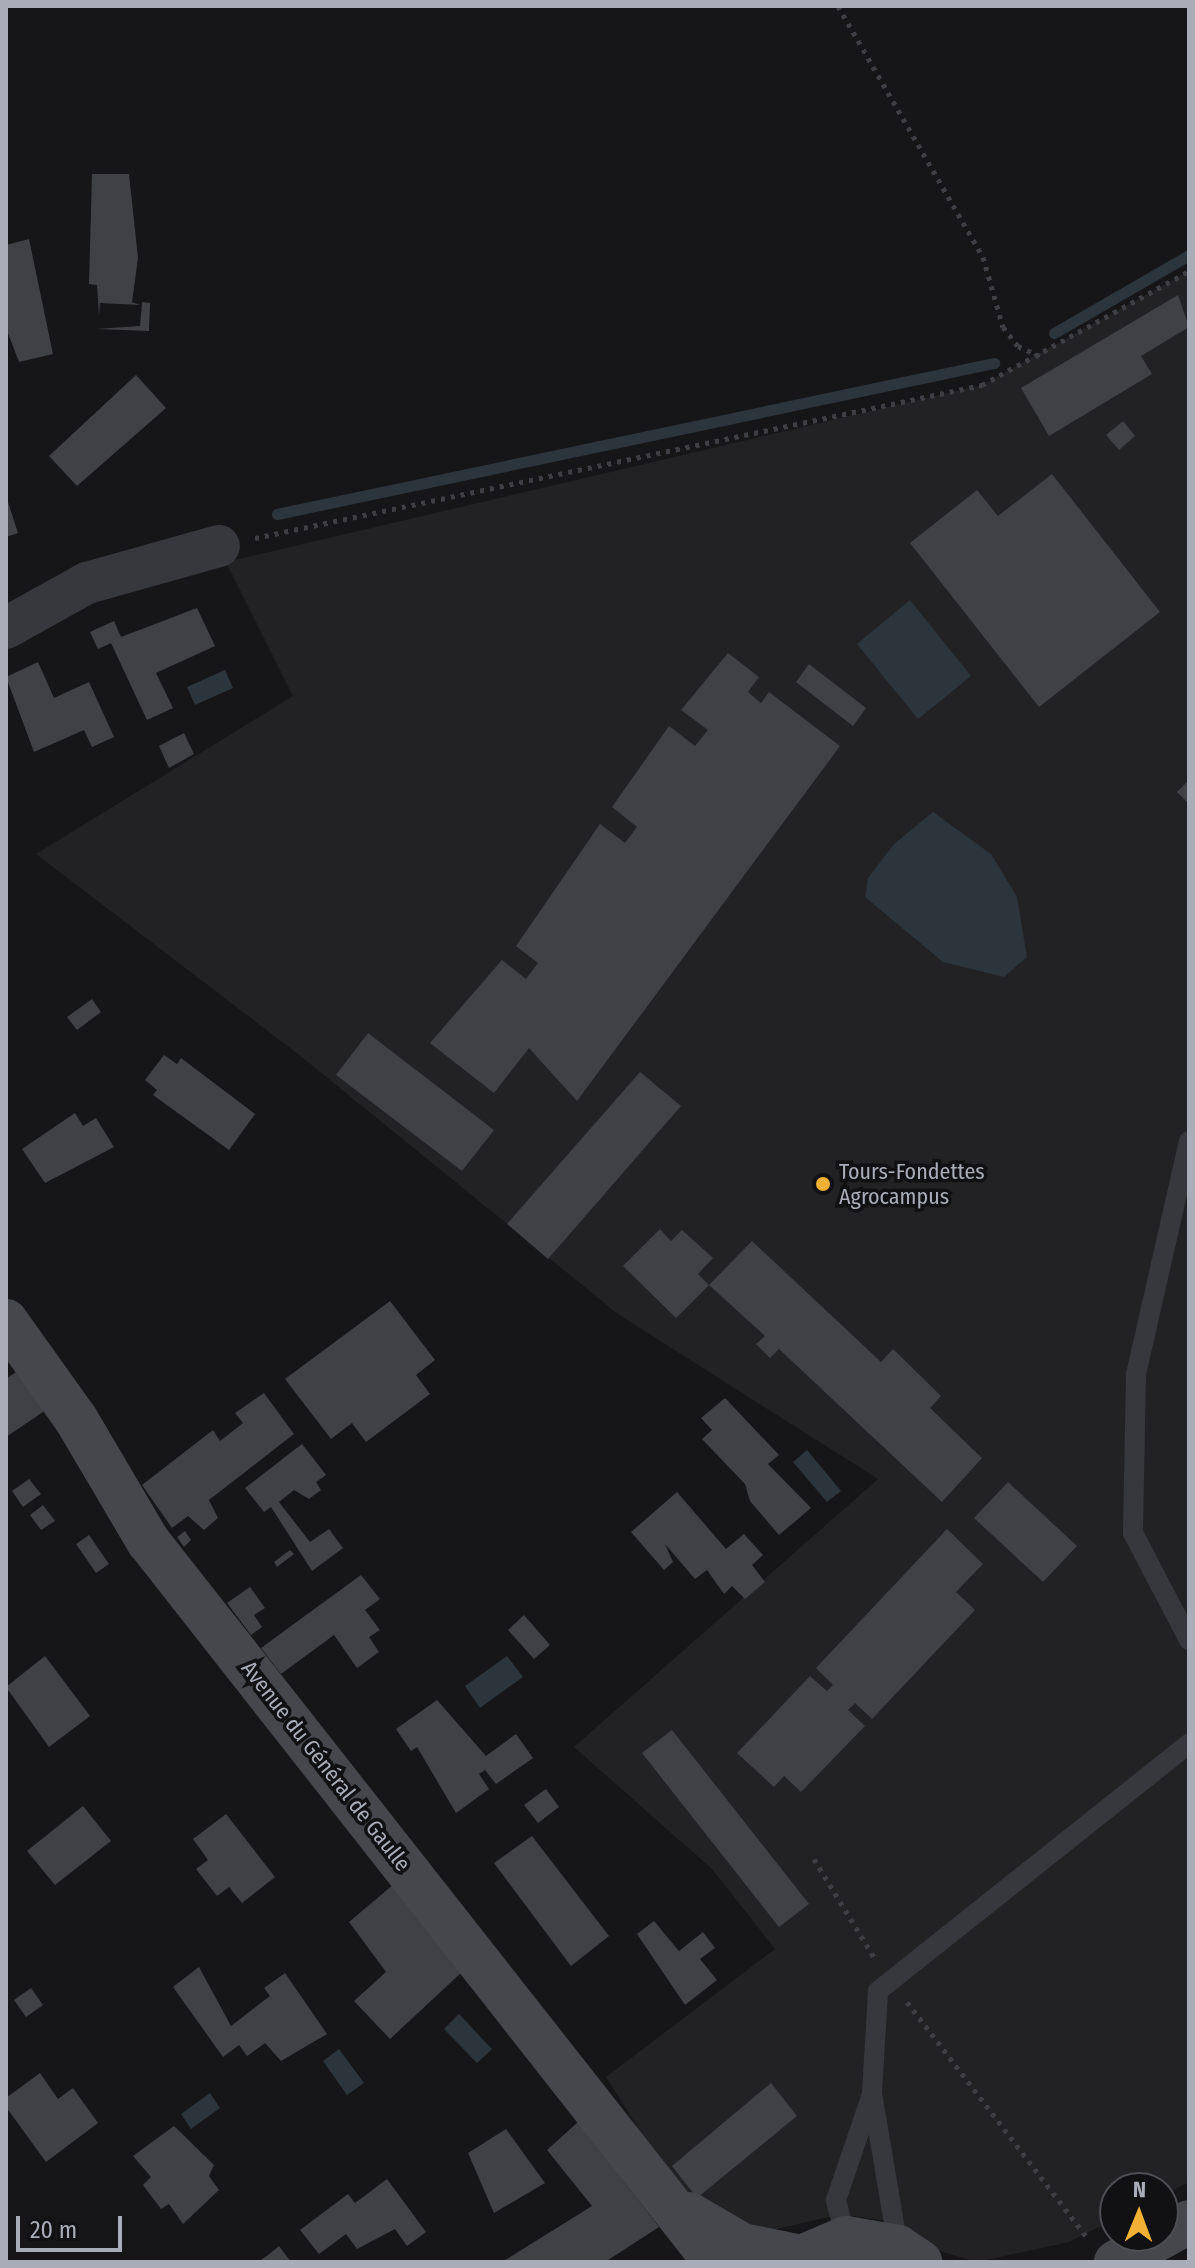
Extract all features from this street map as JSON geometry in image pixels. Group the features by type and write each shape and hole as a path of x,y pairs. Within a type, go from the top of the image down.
{"street":[{"path":"6,628 87,583 219,546"},
{"name":"Avenue du Général de Gaulle","path":"6,1322 148,1541 715,2262"},
{"name":"Avenue du Général de Gaulle","path":"664,2198 742,2245 794,2259"},
{"path":"794,2259 846,2238 909,2255"}],"lane":[{"path":"1189,1141 1136,1374 1133,1533 1189,1640"},
{"path":"909,2255 872,2093 872,2009 888,1977 1189,1744"},
{"path":"846,2238 836,2200 872,2093"}],"path":[{"path":"838,6 983,257 1003,327 1018,346 1042,357"},
{"path":"219,546 982,385 1042,357 1189,271"},
{"path":"814,1859 888,1977 1099,2247"}],"shaded area":[{"name":"Tours-Fondettes Agrocampus","path":"1189,271 1189,2182 1179,2187 1179,2172 1099,2172 1099,2227 1069,2242 977,2262 926,2247 892,2222 841,2214 764,2232 690,2210 606,2077 775,1949 712,1869 574,1747 878,1479 618,1314 298,1054 36,854 293,696 226,562 982,385"},
{"path":"910,600 971,676 918,719 857,644"},
{"path":"225,670 233,688 195,705 187,687"},
{"path":"933,812 991,854 1017,897 1027,957 1004,977 943,962 865,897 868,878 894,844"},
{"path":"807,1450 841,1491 827,1502 793,1462"},
{"path":"507,1656 523,1677 480,1708 465,1686"},
{"path":"459,2014 492,2049 477,2063 444,2029"},
{"path":"339,2049 364,2083 347,2095 323,2061"},
{"path":"210,2093 220,2108 191,2129 181,2114"}],"building":[{"path":"92,174 129,174 138,258 132,302 140,305 100,303 99,316 97,285 89,284"},
{"path":"29,239 53,354 19,362 6,328 6,245"},
{"path":"1178,295 1189,327 1141,356 1152,374 1049,436 1021,388"},
{"path":"142,302 150,303 149,331 96,329 140,326"},
{"path":"136,375 166,408 77,486 49,456"},
{"path":"1123,421 1135,436 1119,450 1106,435"},
{"path":"1052,474 1160,612 1039,707 910,543 977,490 998,516"},
{"path":"6,496 18,533 6,537"},
{"path":"197,608 215,646 156,673 173,708 147,720 111,643 98,649 90,632 114,621 121,637"},
{"path":"728,653 759,677 748,692 761,703 769,692 840,746 577,1101 529,1048 494,1093 430,1043 502,960 526,979 538,963 516,946 600,824 625,843 637,827 612,807 669,726 695,746 708,730 681,710"},
{"path":"38,662 54,698 89,682 114,737 92,747 84,730 34,752 6,677"},
{"path":"809,664 866,708 853,726 796,682"},
{"path":"184,733 194,754 169,768 159,746"},
{"path":"1189,780 1189,804 1177,792"},
{"path":"92,999 101,1012 77,1030 67,1017"},
{"path":"368,1033 494,1130 462,1171 336,1075"},
{"path":"164,1055 177,1064 181,1058 255,1114 229,1150 153,1095 157,1090 145,1080"},
{"path":"640,1072 681,1106 548,1259 507,1224"},
{"path":"75,1113 83,1126 96,1118 114,1147 45,1183 22,1149"},
{"path":"660,1229 671,1241 682,1230 713,1258 698,1274 709,1285 676,1318 623,1266"},
{"path":"752,1241 881,1362 893,1349 941,1396 930,1408 982,1458 942,1502 779,1349 770,1358 756,1344 765,1336 709,1285"},
{"path":"390,1301 435,1360 416,1375 430,1394 366,1442 352,1423 331,1439 285,1379"},
{"path":"19,1370 46,1410 6,1437 6,1379"},
{"path":"264,1393 294,1434 209,1500 218,1518 204,1530 188,1516 172,1528 142,1485 213,1430 220,1441 243,1423 235,1413"},
{"path":"725,1398 779,1455 768,1464 811,1508 779,1535 750,1501 745,1484 702,1439 712,1430 701,1418"},
{"path":"302,1444 326,1475 316,1482 321,1490 309,1499 294,1490 279,1502 310,1542 329,1529 343,1548 312,1571 271,1507 264,1512 245,1488"},
{"path":"29,1479 41,1494 23,1507 12,1491"},
{"path":"1008,1482 1077,1546 1043,1582 974,1518"},
{"path":"677,1492 726,1549 744,1534 763,1555 752,1565 765,1582 745,1599 732,1586 724,1594 707,1570 695,1579 665,1544 673,1562 664,1570 631,1532"},
{"path":"43,1505 55,1521 41,1530 30,1515"},
{"path":"947,1529 983,1564 956,1592 975,1610 872,1719 855,1703 848,1710 865,1726 801,1792 784,1776 774,1787 737,1753 810,1676 827,1691 833,1685 816,1668"},
{"path":"185,1531 191,1540 184,1547 177,1537"},
{"path":"89,1535 109,1564 96,1573 76,1544"},
{"path":"290,1550 294,1554 277,1567 274,1562"},
{"path":"361,1575 380,1599 365,1610 380,1630 369,1637 379,1652 357,1668 334,1635 281,1674 261,1648"},
{"path":"250,1587 265,1608 254,1615 262,1627 251,1635 227,1603"},
{"path":"524,1615 550,1645 534,1659 508,1630"},
{"path":"45,1656 90,1716 49,1747 6,1687"},
{"path":"437,1700 486,1756 516,1734 533,1758 496,1784 485,1770 479,1774 489,1789 456,1813 417,1747 411,1751 396,1729"},
{"path":"672,1730 809,1904 779,1927 642,1753"},
{"path":"546,1789 559,1807 538,1823 524,1805"},
{"path":"83,1806 111,1841 55,1885 27,1851"},
{"path":"226,1814 275,1877 242,1903 229,1887 217,1896 196,1869 208,1860 193,1839"},
{"path":"532,1836 609,1936 571,1966 494,1863"},
{"path":"394,1884 462,1972 390,2039 354,2001 386,1972 349,1922"},
{"path":"654,1921 679,1951 703,1932 715,1948 700,1959 717,1980 685,2005 637,1934"},
{"path":"199,1967 231,2026 270,1996 264,1988 285,1973 327,2034 281,2061 265,2043 247,2056 239,2045 223,2057 173,1987"},
{"path":"31,1988 43,2005 26,2017 14,2000"},
{"path":"40,2073 58,2099 73,2088 98,2123 46,2162 6,2107 6,2098"},
{"path":"771,2083 797,2116 697,2198 672,2166"},
{"path":"578,2122 659,2227 605,2262 502,2262 592,2206 547,2150"},
{"path":"174,2126 214,2165 209,2176 219,2190 183,2224 169,2204 161,2209 143,2185 151,2177 133,2156"},
{"path":"506,2129 545,2183 494,2213 468,2153"},
{"path":"387,2179 426,2232 407,2246 395,2229 357,2249 346,2234 319,2254 300,2230 348,2194 355,2203"},
{"path":"279,2246 291,2262 258,2262 268,2255"}],"waterway":[{"path":"1054,333 1189,255"},
{"path":"277,514 994,363"}],"place":[{"name":"Tours-Fondettes Agrocampus","path":"823,1184"}]}
